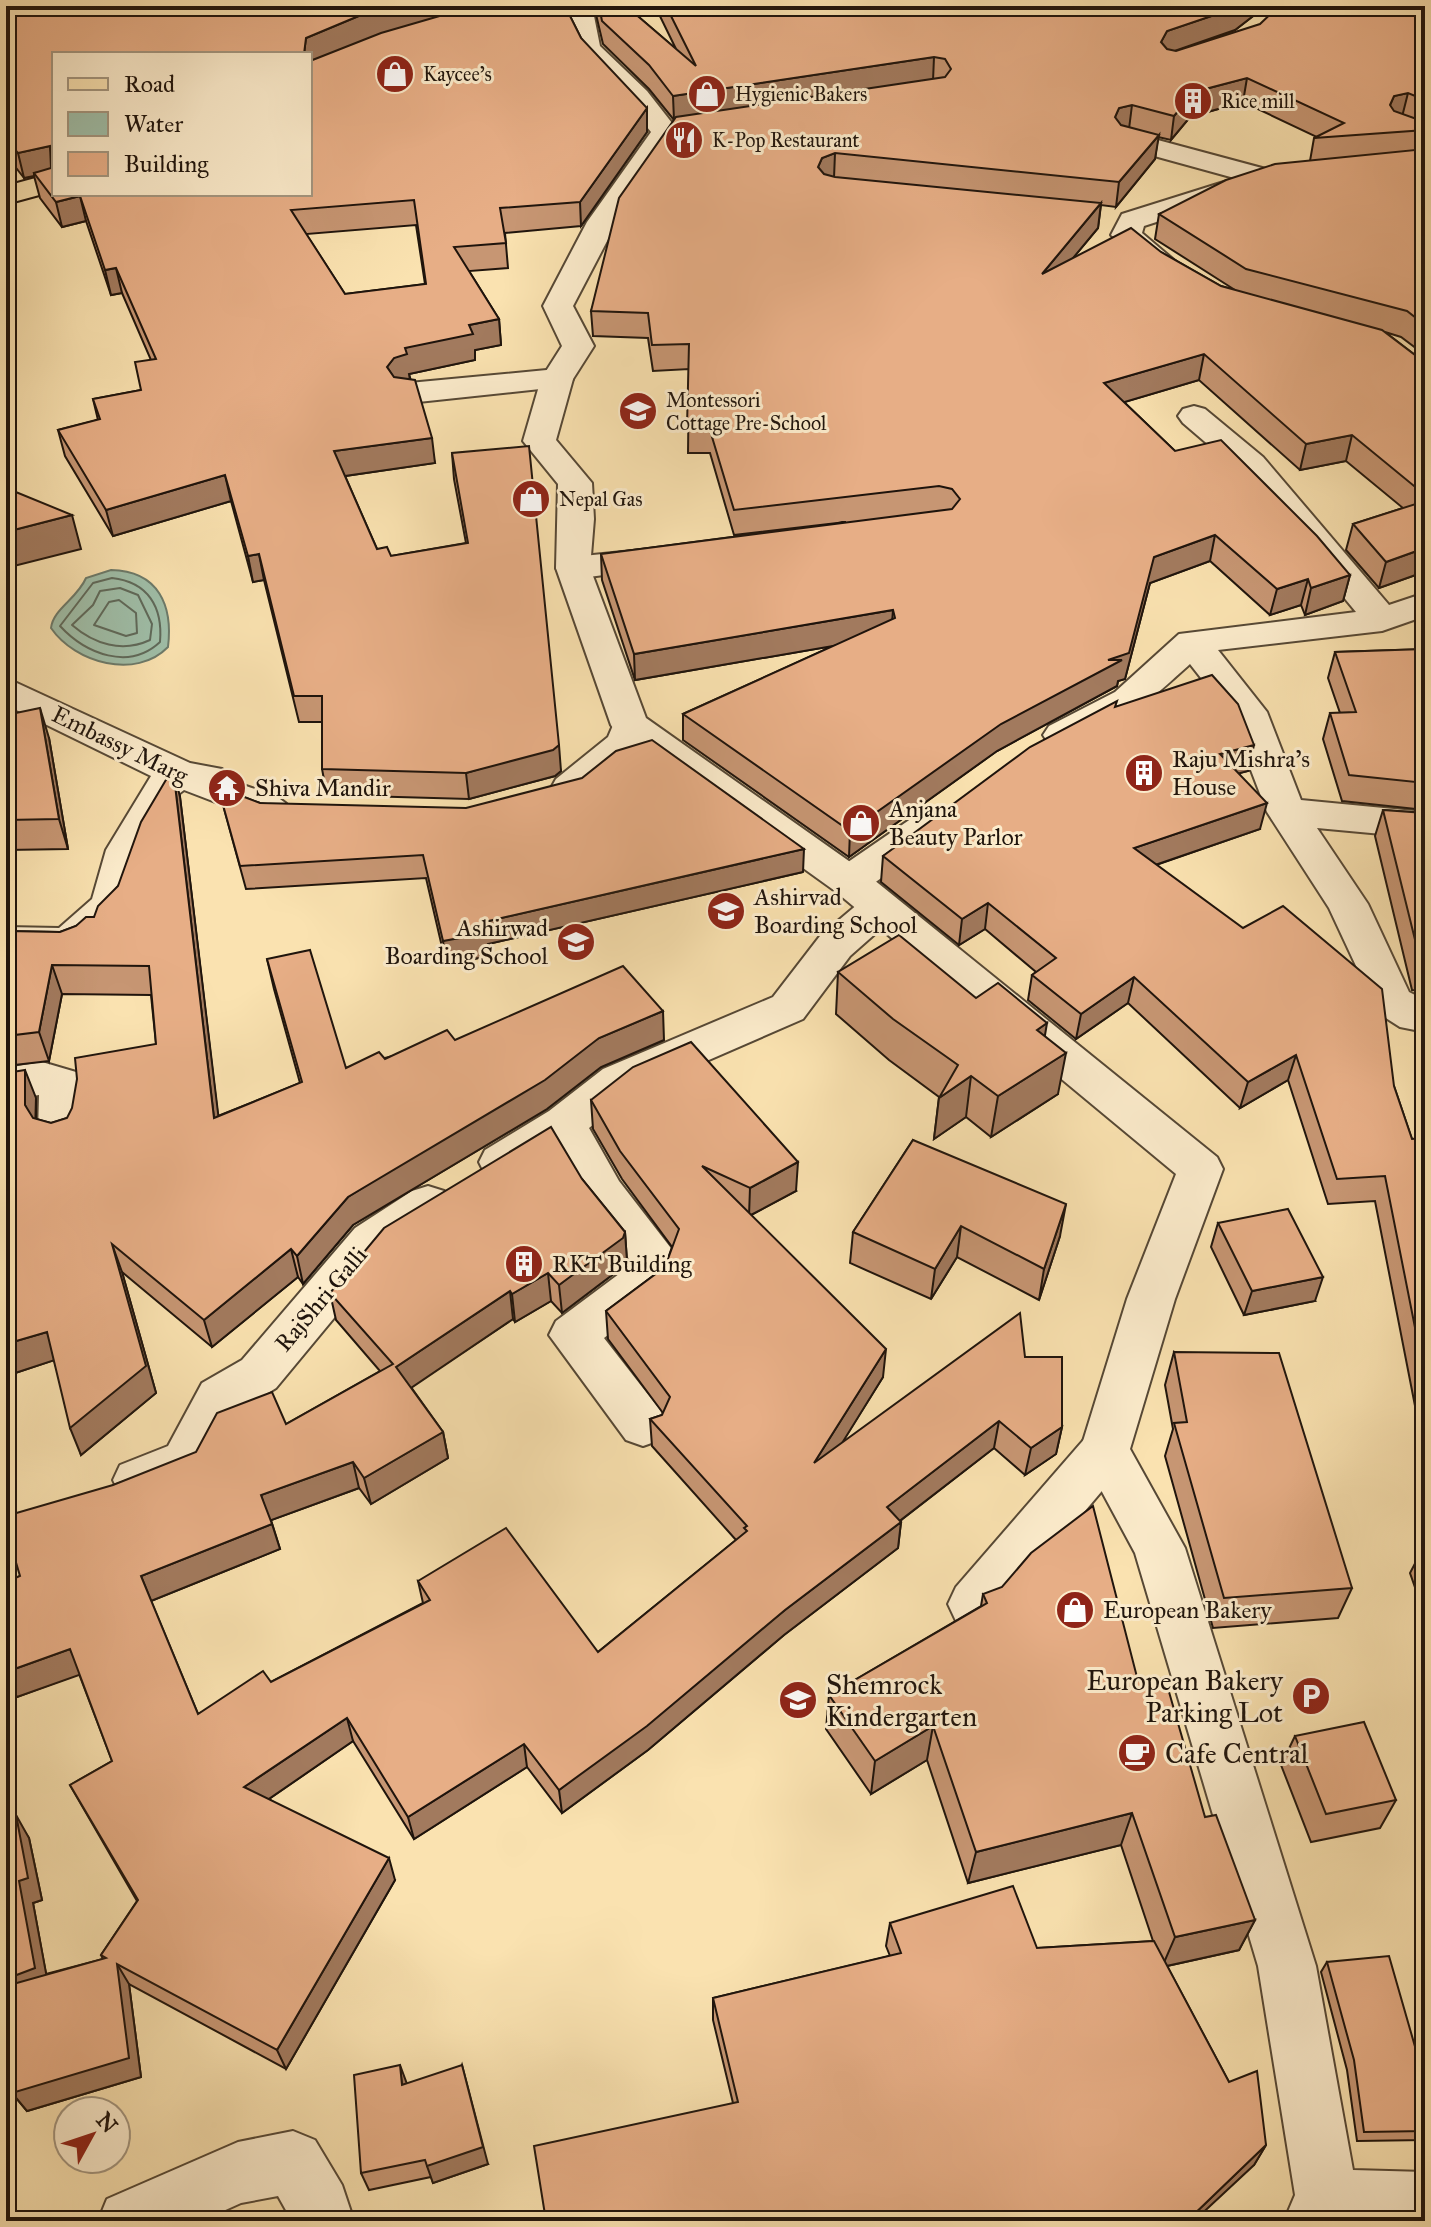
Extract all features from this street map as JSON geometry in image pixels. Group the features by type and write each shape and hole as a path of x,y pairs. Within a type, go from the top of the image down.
{"main road":[{"path":"6,195 52,183"}],"street":[{"path":"540,796 569,789 611,756 626,742 630,725 573,568 577,519 575,483 539,441 557,379 578,346 558,306 602,222 678,129 587,50 578,26 579,6"},
{"path":"1128,140 1267,178"},
{"path":"1102,217 1132,220 1267,178 1298,175"},
{"path":"1132,220 1126,235 1193,282"},
{"path":"409,393 557,379"},
{"path":"1194,416 1251,464 1382,620"},
{"path":"573,568 692,555"},
{"path":"1025,755 1128,700 1192,642 1382,620 1425,604"},
{"path":"1192,642 1248,712 1286,812 1348,904 1393,1002 1415,1016 1425,1016"},
{"name":"Embassy Marg","path":"6,690 265,810 310,812"},
{"path":"630,725 864,894 1201,1169 1151,1299 1105,1451 974,1604"},
{"path":"6,942 69,943 110,905 126,850 161,787 196,777"},
{"name":"RajShri Galli","path":"93,1495 186,1461 219,1398 259,1374 371,1241 565,1123 618,1081 788,1008 835,946 864,894 964,799"},
{"path":"1286,812 1425,825"},
{"path":"6,1084 42,1078 61,1084 60,1132"},
{"path":"565,1123 577,1154 620,1217 654,1256 647,1279 573,1335 643,1425"},
{"path":"1105,1451 1159,1548 1287,1966 1321,2211 1425,2203"},
{"path":"129,2221 238,2173 293,2162 320,2207 323,2221"}],"water":[{"path":"111,570 141,577 151,584 165,605 168,647 155,657 140,663 106,663 75,650 51,628 56,615 86,578"}],"building":[{"path":"6,6 395,6 361,15 306,38 304,52 52,52 52,196 80,196 56,202 34,173 51,168 50,146 18,153 6,138"},
{"path":"474,6 565,6 581,38 647,108 580,202 500,208 506,243 454,247 499,319 469,325 473,334 405,348 407,354 394,358 387,367 394,377 415,380 432,438 334,451 377,549 387,547 391,556 468,543 452,453 529,446 559,745 553,750 466,773 322,769 322,696 294,696 259,554 248,556 225,475 106,510 58,430 100,419 93,399 141,390 135,362 156,359 116,268 105,270 80,196 312,196 312,60 381,33","holes":["414,200 426,284 345,294 291,210"]},
{"path":"599,6 626,6 696,66 666,6 1241,6 1167,31 1161,42 1167,49 1176,51 1260,24 1279,6 1425,6 1425,100 1408,93 1394,96 1390,105 1394,111 1425,122 1425,130 1314,138 1344,123 1247,78 1194,92 1174,116 1132,105 1119,108 1115,117 1121,125 1159,135 1119,182 835,153 822,158 818,167 824,174 835,177 1101,203 1042,274 1131,228 1161,252 1221,286 1382,330 1419,358 1425,359 1425,495 1352,435 1306,444 1204,354 1104,383 1175,451 1221,440 1317,536 1350,575 1311,588 1308,579 1277,589 1215,535 1154,557 1129,653 1108,660 1122,660 1001,724 850,831 683,714 895,618 893,610 634,654 601,554 952,509 960,499 952,489 939,486 734,510 709,427 687,427 689,344 652,345 648,313 591,311 619,198 676,117 945,77 951,69 945,59 934,57 673,96 649,65 602,21"},
{"path":"1425,149 1425,325 1407,311 1246,269 1159,214 1226,180 1275,164"},
{"path":"6,488 72,515 6,532"},
{"path":"1425,501 1425,548 1386,562 1353,524"},
{"path":"1425,649 1425,783 1349,775 1330,713 1356,712 1335,652"},
{"path":"1212,675 1238,704 1254,745 1220,754 1267,803 1134,848 1243,928 1283,906 1382,989 1394,1086 1412,1139 1425,1138 1425,1378 1385,1176 1337,1179 1296,1055 1248,1082 1134,977 1081,1014 1032,975 1056,958 988,903 962,919 883,856 1030,747 1117,701 1115,707"},
{"path":"40,708 59,819 6,820 6,715"},
{"path":"652,740 804,849 484,922 487,933 443,941 423,855 240,866 218,787 260,803 466,808 582,778 616,751"},
{"path":"173,768 214,1118 302,1082 267,959 310,950 346,1068 379,1052 385,1059 447,1030 455,1040 623,966 663,1011 599,1038 545,1080 348,1197 297,1256 291,1249 204,1320 112,1244 146,1366 70,1428 47,1332 6,1344 6,1073 25,1070 25,1105 33,1118 51,1123 67,1118 77,1079 75,1058 156,1044 149,966 52,965 39,1032 6,1036 6,931 60,932 76,926 86,917 94,917 98,906 118,886 141,822"},
{"path":"1383,810 1425,813 1425,965 1421,964"},
{"path":"899,935 976,998 998,983 1047,1023 1037,1030 1066,1053 998,1096 971,1076 939,1098 958,1065 893,1019 838,972"},
{"path":"691,1042 798,1162 750,1188 702,1166 886,1349 814,1463 1020,1313 1025,1357 1062,1357 1062,1427 1031,1448 999,1421 887,1507 901,1522 785,1610 647,1726 559,1790 524,1744 408,1817 347,1718 244,1787 389,1858 277,2050 117,1964 129,2058 12,2093 6,1986 106,1958 101,1955 138,1900 70,1785 112,1761 70,1649 6,1672 6,1582 20,1576 6,1529 6,1516 113,1485 196,1452 217,1413 272,1392 286,1424 393,1364 330,1293 384,1228 551,1127 582,1179 625,1232 623,1238 559,1285 548,1273 512,1294 510,1291 396,1367 443,1432 364,1478 353,1462 261,1495 272,1524 141,1576 198,1714 263,1671 271,1682 430,1600 418,1581 506,1528 598,1652 747,1531 744,1528 747,1526 650,1419 662,1415 670,1397 606,1311 665,1267 679,1229 620,1151 591,1100 633,1067"},
{"path":"913,1140 1066,1204 1044,1269 961,1226 935,1269 853,1232"},
{"path":"1288,1209 1323,1277 1252,1291 1218,1223"},
{"path":"1174,1352 1279,1353 1352,1588 1224,1598 1174,1423 1187,1422"},
{"path":"1093,1506 1138,1681 1165,1678 1205,1817 1216,1815 1255,1920 1175,1937 1132,1813 976,1852 933,1726 875,1761 829,1695 987,1603 983,1594 1002,1587 1031,1553"},
{"path":"1364,1722 1396,1800 1326,1814 1295,1736"},
{"path":"6,1813 8,1820 16,1815 28,1878 19,1881 35,1968 6,1979"},
{"path":"1013,1886 1037,1948 1154,1941 1229,2082 1257,2071 1266,2145 1187,2221 546,2221 534,2146 738,2102 713,1998 901,1953 890,1923"},
{"path":"1389,1956 1418,2057 1425,2057 1425,2131 1364,2132 1354,2060 1327,1962"},
{"path":"400,2065 402,2085 462,2065 483,2147 427,2166 425,2160 361,2173 354,2075"},
{"path":"1425,2220 1425,2221 1371,2221"}],"place":[{"name":"Kaycee's","path":"395,74"},
{"name":"Hygienic Bakers","path":"707,94"},
{"name":"Rice mill","path":"1193,101"},
{"name":"K-Pop Restaurant","path":"684,140"},
{"name":"Montessori Cottage Pre-School","path":"638,411"},
{"name":"Nepal Gas","path":"531,499"},
{"name":"Raju Mishra's House","path":"1144,773"},
{"name":"Shiva Mandir","path":"227,788"},
{"name":"Anjana Beauty Parlor","path":"861,823"},
{"name":"Ashirvad Boarding School","path":"726,911"},
{"name":"Ashirwad Boarding School","path":"576,942"},
{"name":"RKT Building","path":"524,1264"},
{"name":"European Bakery","path":"1075,1610"},
{"name":"European Bakery Parking Lot","path":"1311,1696"},
{"name":"Shemrock Kindergarten","path":"798,1700"},
{"name":"Cafe Central","path":"1137,1753"}]}
